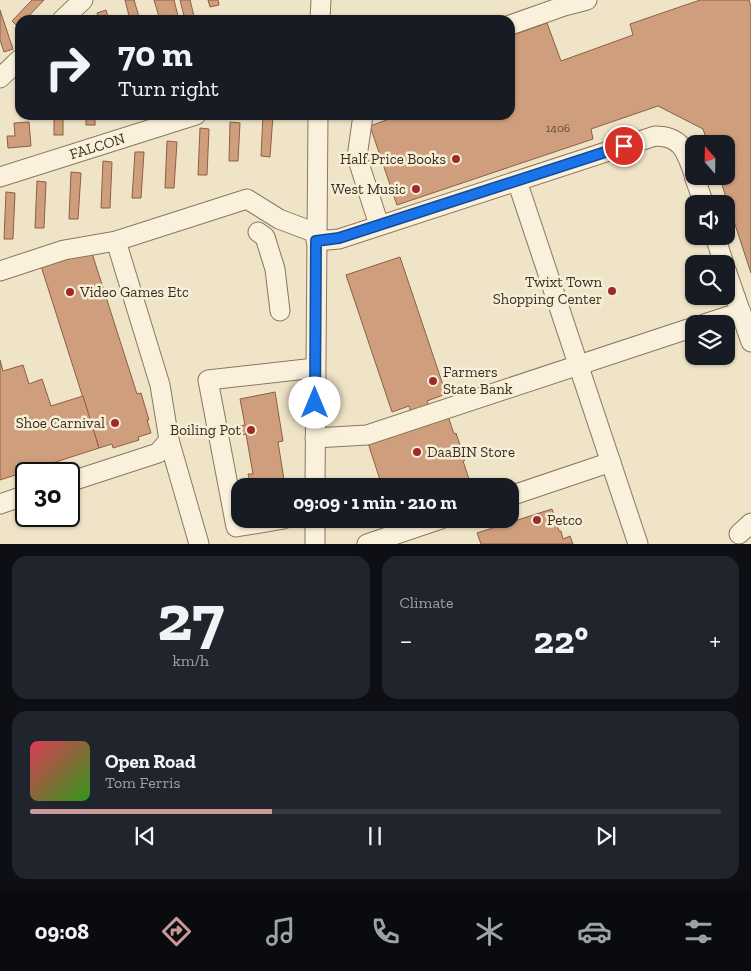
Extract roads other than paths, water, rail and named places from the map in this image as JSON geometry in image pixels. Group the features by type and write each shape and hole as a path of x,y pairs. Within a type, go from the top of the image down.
{"street":[{"path":"67,15 83,0"},
{"path":"320,15 321,0"},
{"path":"515,23 587,0"},
{"path":"0,78 15,64"},
{"name":"FALCON","path":"0,177 180,120"},
{"path":"315,478 318,120"},
{"path":"362,120 357,157 379,226"},
{"path":"0,271 64,250 116,241 247,199 279,219 316,237 339,238 655,136 663,136 679,143 685,151"},
{"path":"517,181 638,544"},
{"path":"258,232 265,237 275,269 280,311"},
{"path":"116,241 160,385 169,440 199,544"},
{"path":"735,297 751,342"},
{"path":"731,315 740,312"},
{"path":"315,438 367,435 685,330"},
{"path":"231,501 208,380 315,368"},
{"path":"80,478 158,453 169,440"},
{"path":"519,493 610,462"},
{"path":"0,504 15,499"},
{"path":"315,528 315,544"},
{"path":"367,544 414,528"}],"place":[{"name":"Half Price Books","path":"456,159"},
{"name":"West Music","path":"416,189"},
{"name":"Twixt Town Shopping Center","path":"612,291"},
{"name":"Video Games Etc","path":"70,292"},
{"name":"Farmers State Bank","path":"433,381"},
{"name":"Shoe Carnival","path":"115,423"},
{"name":"Boiling Pot","path":"251,430"},
{"name":"DaaBIN Store","path":"417,452"},
{"name":"Petco","path":"537,520"}]}
